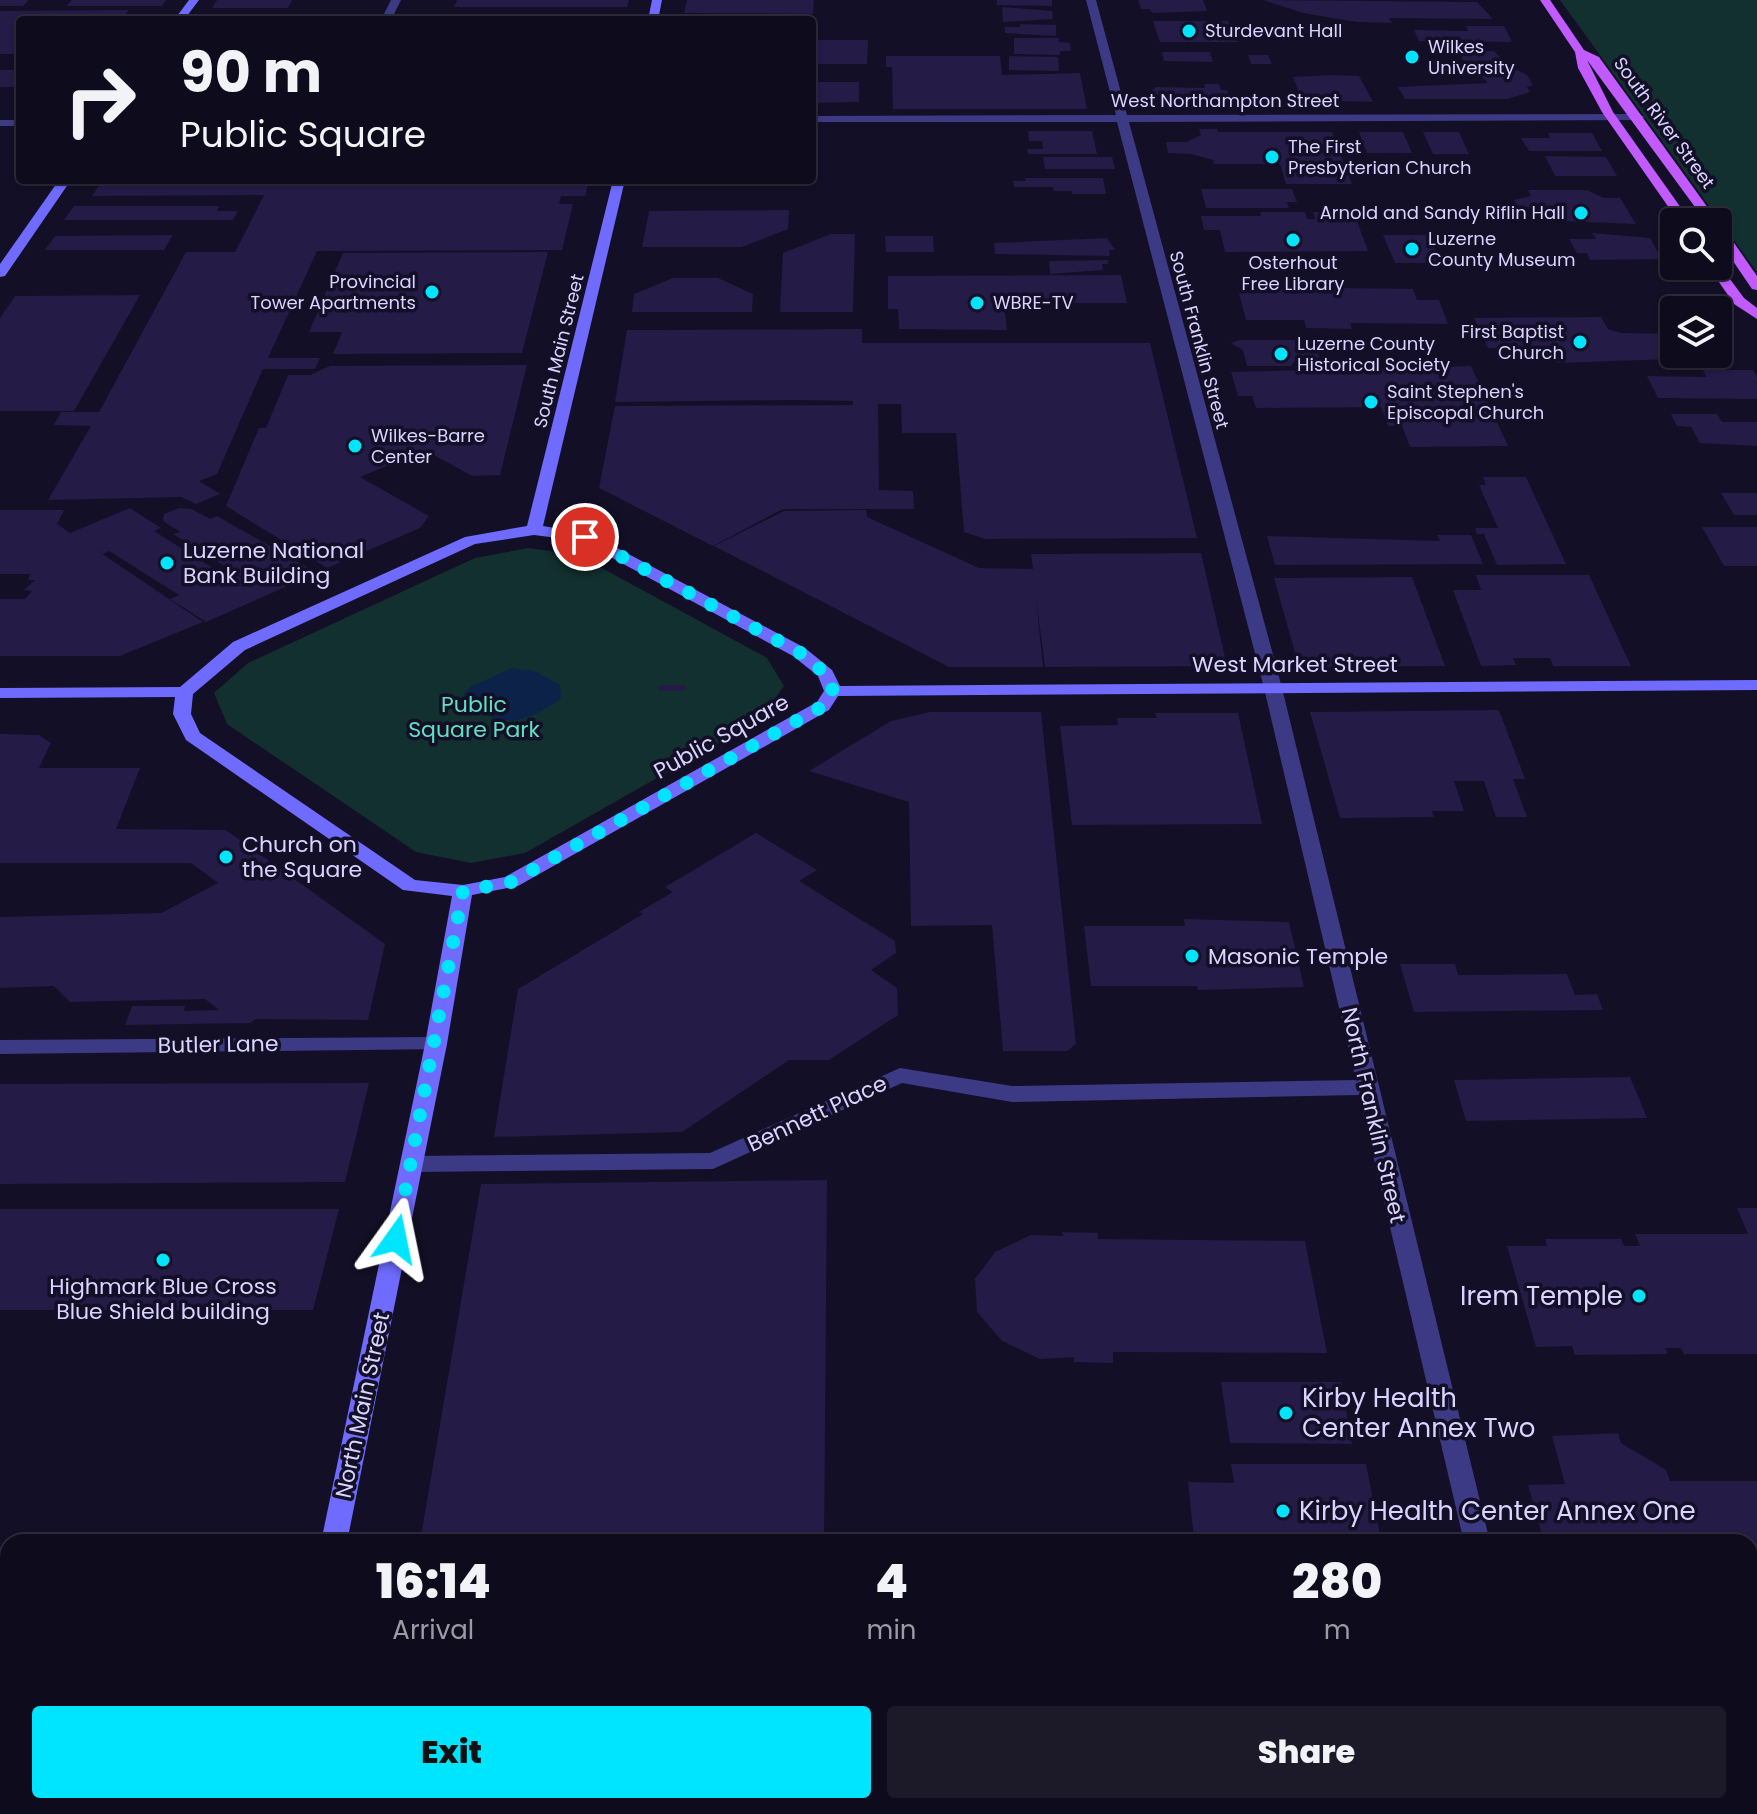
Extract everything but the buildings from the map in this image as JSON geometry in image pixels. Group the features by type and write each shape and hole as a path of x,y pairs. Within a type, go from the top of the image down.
{"main road":[{"name":"South River Street","path":"1545,0 1580,52 1595,59 1639,117 1702,208"},
{"name":"South River Street","path":"1580,52 1580,61 1613,117 1675,208"},
{"path":"0,273 62,184"},
{"name":"South Main Street","path":"534,530 618,184"},
{"path":"1732,250 1757,286"},
{"path":"1725,280 1739,301 1757,315"},
{"path":"0,693 184,692 239,646 471,540 534,530 585,537 746,623 799,652 826,674 833,691"},
{"name":"West Market Street","path":"833,691 1757,685"},
{"name":"Public Square","path":"184,692 182,714 192,736 410,886 463,891 511,882 823,706 833,691"},
{"name":"North Main Street","path":"336,1534 436,1044 463,891"}],"street":[{"name":"South Franklin Street","path":"1091,0 1273,688"},
{"name":"West Northampton Street","path":"816,119 1639,117"},
{"name":"North Franklin Street","path":"1273,688 1475,1534"},
{"name":"Butler Lane","path":"0,1047 436,1044"},
{"name":"Bennett Place","path":"412,1164 713,1161 900,1075 1012,1094 1367,1087"}],"green space":[{"path":"1560,0 1757,0 1757,272 1732,237 1732,208 1711,208"},
{"name":"Public Square Park","path":"528,548 578,555 767,658 784,686 761,719 525,853 471,863 416,852 227,724 214,693 248,663 475,558"}],"water":[{"path":"512,668 534,671 560,685 561,697 529,717 510,720 493,718 466,704 464,693 470,687"}],"place":[{"name":"Sturdevant Hall","path":"1189,31"},
{"name":"Wilkes University","path":"1412,57"},
{"name":"The First Presbyterian Church","path":"1272,157"},
{"name":"Arnold and Sandy Riflin Hall","path":"1581,213"},
{"name":"Osterhout Free Library","path":"1293,240"},
{"name":"Luzerne County Museum","path":"1412,249"},
{"name":"Provincial Tower Apartments","path":"432,292"},
{"name":"WBRE-TV","path":"977,303"},
{"name":"First Baptist Church","path":"1580,342"},
{"name":"Luzerne County Historical Society","path":"1281,354"},
{"name":"Saint Stephen's Episcopal Church","path":"1371,402"},
{"name":"Wilkes-Barre Center","path":"355,446"},
{"name":"Luzerne National Bank Building","path":"167,563"},
{"name":"Church on the Square","path":"226,857"},
{"name":"Masonic Temple","path":"1192,956"},
{"name":"Highmark Blue Cross Blue Shield building","path":"163,1260"},
{"name":"Irem Temple","path":"1639,1296"},
{"name":"Kirby Health Center Annex Two","path":"1286,1413"},
{"name":"Kirby Health Center Annex One","path":"1283,1511"}],"route":[{"path":"396,1239 436,1044 463,891 511,882 823,706 833,691 826,674 799,652 585,537"}]}
